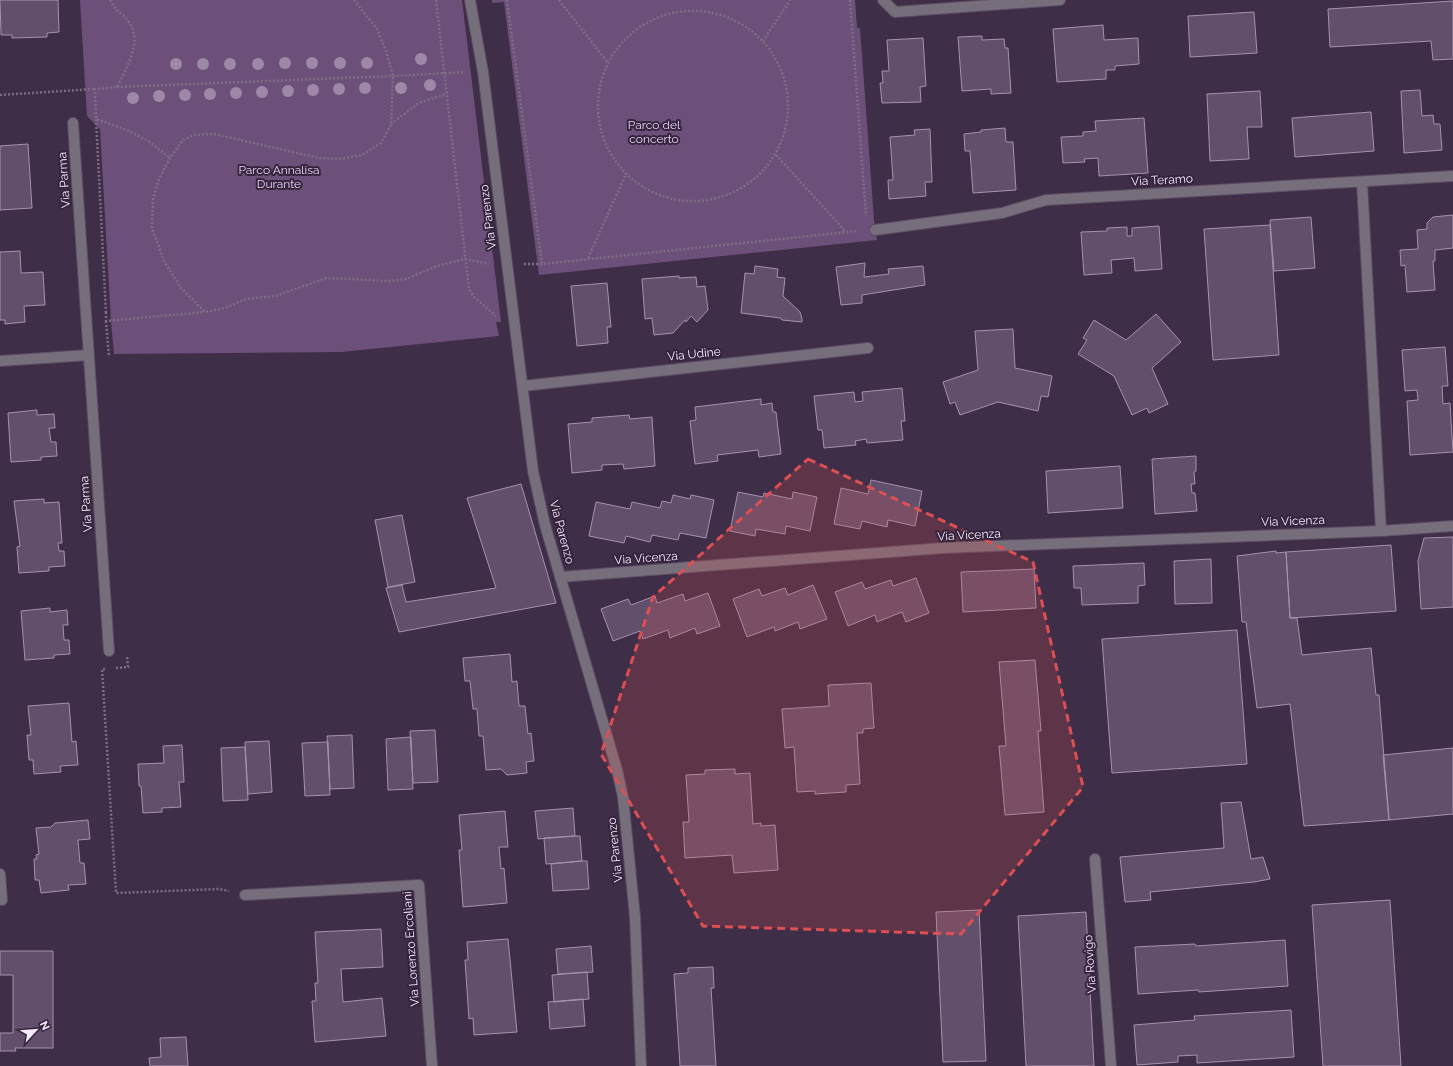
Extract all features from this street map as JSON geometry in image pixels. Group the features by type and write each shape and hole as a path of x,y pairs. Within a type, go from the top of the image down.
{"street":[{"name":"Via Parenzo","path":"470,0 483,72 533,471 545,525 617,770 623,797 635,917 642,1066"},
{"path":"883,0 896,12 1060,0"},
{"name":"Via Parma","path":"73,123 109,651"},
{"name":"Via Teramo","path":"871,230 1002,213 1046,200 1453,176"},
{"path":"1362,182 1381,531"},
{"name":"Via Udine","path":"523,386 868,348"},
{"path":"0,361 89,356"},
{"name":"Via Vicenza","path":"560,577 943,548 1381,531 1453,526"},
{"name":"Via Rovigo","path":"1095,860 1111,1066"},
{"path":"0,874 2,900"},
{"name":"Via Lorenzo Ercoliani","path":"245,895 419,885 432,1066"}],"path":[{"path":"110,0 114,9 129,22 135,37 132,53 117,87"},
{"path":"354,0 377,29 386,51 392,76 391,124"},
{"path":"436,0 469,289 473,296 515,331"},
{"path":"507,0 542,264"},
{"path":"559,0 608,63"},
{"path":"763,41 790,0"},
{"path":"95,89 106,321 204,312 224,308 246,299 276,296 326,278 390,281 406,279 437,266 465,259 494,264 542,264 871,230 850,0"},
{"path":"692,10 718,14 742,24 763,41 777,61 786,84 789,108 785,132 776,155 760,174 741,189 718,199 693,202 669,198 646,189 626,174 612,155 602,133 598,110 600,86 608,63 623,42 643,25 667,14 692,10"},
{"path":"0,95 117,87 483,72"},
{"path":"204,312 182,288 164,261 152,228 153,198 159,179 170,158 183,140 194,135 214,134 319,158 341,159 362,155 381,143 391,124 419,103 446,94"},
{"path":"96,120 127,130 150,142 170,158"},
{"path":"776,155 846,232"},
{"path":"588,259 626,174"},
{"path":"86,314 106,313"},
{"path":"115,668 128,667"},
{"path":"108,668 102,669 116,893 219,889 245,895"}],"highlighted area":[{"path":"808,459 1033,562 1083,787 961,934 703,926 601,754 653,597"}],"green space":[{"name":"Parco Annalisa Durante","path":"80,0 462,0 501,322 496,322 499,336 341,352 114,354 100,129 87,116"},
{"name":"Parco del concerto","path":"492,0 855,0 857,28 860,28 874,220 877,240 539,275 504,2 492,3"}],"building":[{"path":"0,0 58,0 59,32 47,33 47,37 12,38 12,35 1,35"},
{"path":"1453,1 1453,59 1433,60 1431,41 1330,47 1328,9"},
{"path":"1254,12 1257,53 1190,57 1188,16"},
{"path":"1103,25 1104,40 1138,38 1139,64 1115,66 1115,70 1106,70 1106,79 1057,82 1053,29"},
{"path":"982,36 982,40 1004,39 1005,48 1008,48 1011,93 991,94 991,89 962,91 958,37"},
{"path":"923,38 926,86 920,87 921,102 882,103 880,83 883,83 882,71 889,71 887,40"},
{"path":"1420,90 1422,116 1433,115 1434,124 1440,124 1442,150 1404,153 1401,91"},
{"path":"1260,91 1262,127 1247,127 1249,159 1210,161 1207,94"},
{"path":"1371,112 1374,151 1295,157 1292,118"},
{"path":"1144,118 1148,173 1099,176 1098,158 1084,159 1085,162 1063,163 1061,137 1083,136 1083,132 1096,131 1095,121"},
{"path":"1005,128 1006,142 1013,142 1016,190 973,193 970,151 965,151 964,134 981,132 981,130"},
{"path":"930,129 932,182 925,182 926,196 889,199 888,180 893,180 890,137 915,135 914,130"},
{"path":"28,144 32,208 0,210 0,146"},
{"path":"1453,215 1453,248 1435,250 1435,261 1433,261 1435,290 1407,292 1405,265 1401,266 1400,250 1418,249 1417,230 1427,229 1427,223 1433,217"},
{"path":"1311,217 1315,268 1274,271 1270,220"},
{"path":"1270,225 1279,355 1213,360 1204,229"},
{"path":"1159,226 1162,269 1135,271 1134,258 1111,260 1112,273 1084,275 1081,232 1107,231 1107,228 1127,227 1127,236 1132,236 1132,228"},
{"path":"20,251 21,273 43,272 45,305 24,306 25,322 5,324 5,320 0,320 0,252"},
{"path":"865,263 864,277 889,274 888,269 923,266 925,285 862,295 862,303 841,305 836,267"},
{"path":"755,266 778,269 777,277 785,278 783,296 800,312 802,322 741,313 745,273 754,274"},
{"path":"679,276 679,278 696,277 697,287 705,286 708,310 697,322 691,316 686,322 685,320 673,333 654,335 652,318 645,319 642,279"},
{"path":"607,283 611,327 607,327 608,343 577,346 571,286"},
{"path":"1156,314 1181,342 1152,368 1168,404 1149,413 1147,408 1132,415 1114,376 1078,354 1087,340 1083,338 1094,320 1126,340"},
{"path":"1013,329 1015,368 1052,376 1048,397 1041,396 1038,411 998,402 960,415 955,402 950,404 943,382 978,370 975,331"},
{"path":"1445,347 1448,386 1442,386 1443,404 1450,403 1453,452 1410,455 1407,401 1418,400 1417,390 1405,391 1402,350"},
{"path":"902,388 905,421 901,421 903,440 867,443 866,439 855,441 856,445 824,448 822,430 818,430 814,396 854,392 855,402 863,401 862,392"},
{"path":"761,399 761,405 772,403 773,412 776,412 781,454 759,457 758,450 717,455 718,461 695,464 690,421 696,420 695,407"},
{"path":"37,410 37,415 54,414 55,428 49,428 51,442 56,442 57,456 41,457 41,460 11,462 8,413"},
{"path":"629,415 630,419 652,417 655,466 624,469 623,464 602,465 602,470 572,473 568,424 592,422 592,418"},
{"path":"1196,456 1196,471 1194,472 1195,484 1191,484 1192,493 1195,493 1197,511 1155,514 1152,459"},
{"path":"1120,466 1123,508 1048,513 1046,471"},
{"path":"871,480 922,491 915,526 888,520 887,527 862,521 860,529 834,524 841,488 868,494"},
{"path":"521,484 556,603 399,632 386,588 402,585 406,602 496,588 467,498"},
{"path":"738,492 763,497 764,493 792,499 793,492 817,497 810,531 786,526 785,534 756,529 755,536 730,531"},
{"path":"673,495 690,499 691,495 714,500 706,538 680,533 678,540 652,535 650,542 626,536 624,543 589,536 596,502 630,509 632,502 660,508 662,501 671,503"},
{"path":"44,499 44,503 59,502 62,543 58,543 59,551 64,551 65,566 49,567 49,571 19,573 17,547 20,546 14,501"},
{"path":"402,515 415,582 388,587 375,520"},
{"path":"1453,537 1453,607 1421,609 1418,561 1424,538"},
{"path":"1391,545 1396,611 1290,618 1286,552"},
{"path":"1276,551 1276,553 1286,552 1290,618 1297,618 1302,655 1371,648 1376,695 1379,695 1389,820 1304,826 1290,704 1257,708 1246,622 1242,622 1237,556"},
{"path":"1211,559 1212,603 1175,604 1174,561"},
{"path":"1144,563 1145,585 1138,586 1138,603 1082,605 1081,588 1074,588 1073,566"},
{"path":"1034,569 1036,608 963,612 961,572"},
{"path":"916,578 929,613 906,622 902,612 877,622 875,615 848,626 835,592 862,582 865,589 891,580 893,586"},
{"path":"813,585 827,619 800,629 798,622 775,631 774,627 747,637 733,599 759,589 762,596 785,588 788,595"},
{"path":"708,593 720,626 697,634 695,628 670,638 668,630 643,639 640,631 613,641 601,609 628,599 631,605 655,596 657,603 683,594 685,601"},
{"path":"50,608 50,612 67,610 68,625 63,625 64,640 69,640 70,654 54,655 54,658 25,660 21,611"},
{"path":"1237,630 1247,764 1112,773 1102,639"},
{"path":"510,654 512,682 517,681 519,706 525,706 528,734 531,733 534,761 526,762 527,773 507,775 501,769 486,770 483,736 479,736 477,709 473,709 470,681 465,681 463,658"},
{"path":"1035,660 1041,731 1038,731 1044,812 1005,815 999,746 1006,746 999,662"},
{"path":"871,683 874,728 863,729 863,733 857,733 860,784 846,785 846,792 815,794 815,791 797,792 794,747 785,748 782,709 829,706 828,685"},
{"path":"69,703 72,742 76,741 78,765 60,766 61,772 34,774 33,760 29,760 27,735 31,735 28,706"},
{"path":"435,730 438,782 413,783 410,731"},
{"path":"352,735 354,788 330,789 327,736"},
{"path":"411,737 413,789 388,790 386,739"},
{"path":"269,741 272,792 248,794 245,742"},
{"path":"328,742 330,795 305,796 302,743"},
{"path":"182,745 184,782 179,782 181,807 162,808 162,812 143,813 141,786 139,786 138,764 164,763 163,746"},
{"path":"245,747 248,800 223,801 221,748"},
{"path":"1453,748 1453,814 1389,820 1383,755"},
{"path":"735,769 735,774 750,773 753,824 761,823 761,826 775,825 778,870 734,873 732,855 685,858 683,822 689,822 686,775 705,774 705,770"},
{"path":"1241,802 1251,859 1263,857 1270,879 1254,882 1150,892 1151,900 1125,902 1120,857 1224,848 1221,803"},
{"path":"573,808 575,836 538,839 535,811"},
{"path":"505,811 508,847 499,847 501,869 504,868 507,903 463,907 459,850 462,850 459,815"},
{"path":"88,820 90,839 78,840 80,863 84,863 86,884 68,885 69,890 41,893 39,880 35,880 34,859 37,859 36,855 39,854 36,828 51,827 55,823"},
{"path":"580,836 582,861 546,864 544,838"},
{"path":"587,861 589,889 553,891 551,864"},
{"path":"1390,900 1401,1066 1323,1066 1312,905"},
{"path":"979,910 986,1061 943,1062 936,912"},
{"path":"1086,912 1094,1066 1026,1066 1018,916"},
{"path":"381,929 383,967 341,969 343,1002 382,998 386,1036 315,1042 312,1001 316,1001 315,983 318,983 315,932"},
{"path":"508,939 517,1032 474,1035 473,1018 469,1019 465,960 468,960 467,942"},
{"path":"1285,940 1288,986 1199,992 1198,990 1138,994 1135,947 1195,944 1196,946"},
{"path":"591,946 593,972 558,974 556,949"},
{"path":"0,951 53,951 53,1048 15,1048 16,1051 0,1051 0,1033 13,1033 13,975 0,975"},
{"path":"713,967 714,988 711,988 716,1066 680,1066 674,974 688,973 688,968"},
{"path":"587,972 589,999 554,1002 552,975"},
{"path":"583,999 585,1026 550,1029 548,1002"},
{"path":"1291,1010 1294,1057 1197,1063 1197,1055 1178,1056 1178,1062 1137,1065 1134,1025 1195,1020 1194,1016"},
{"path":"186,1037 188,1066 150,1066 149,1058 161,1057 160,1038"}]}
